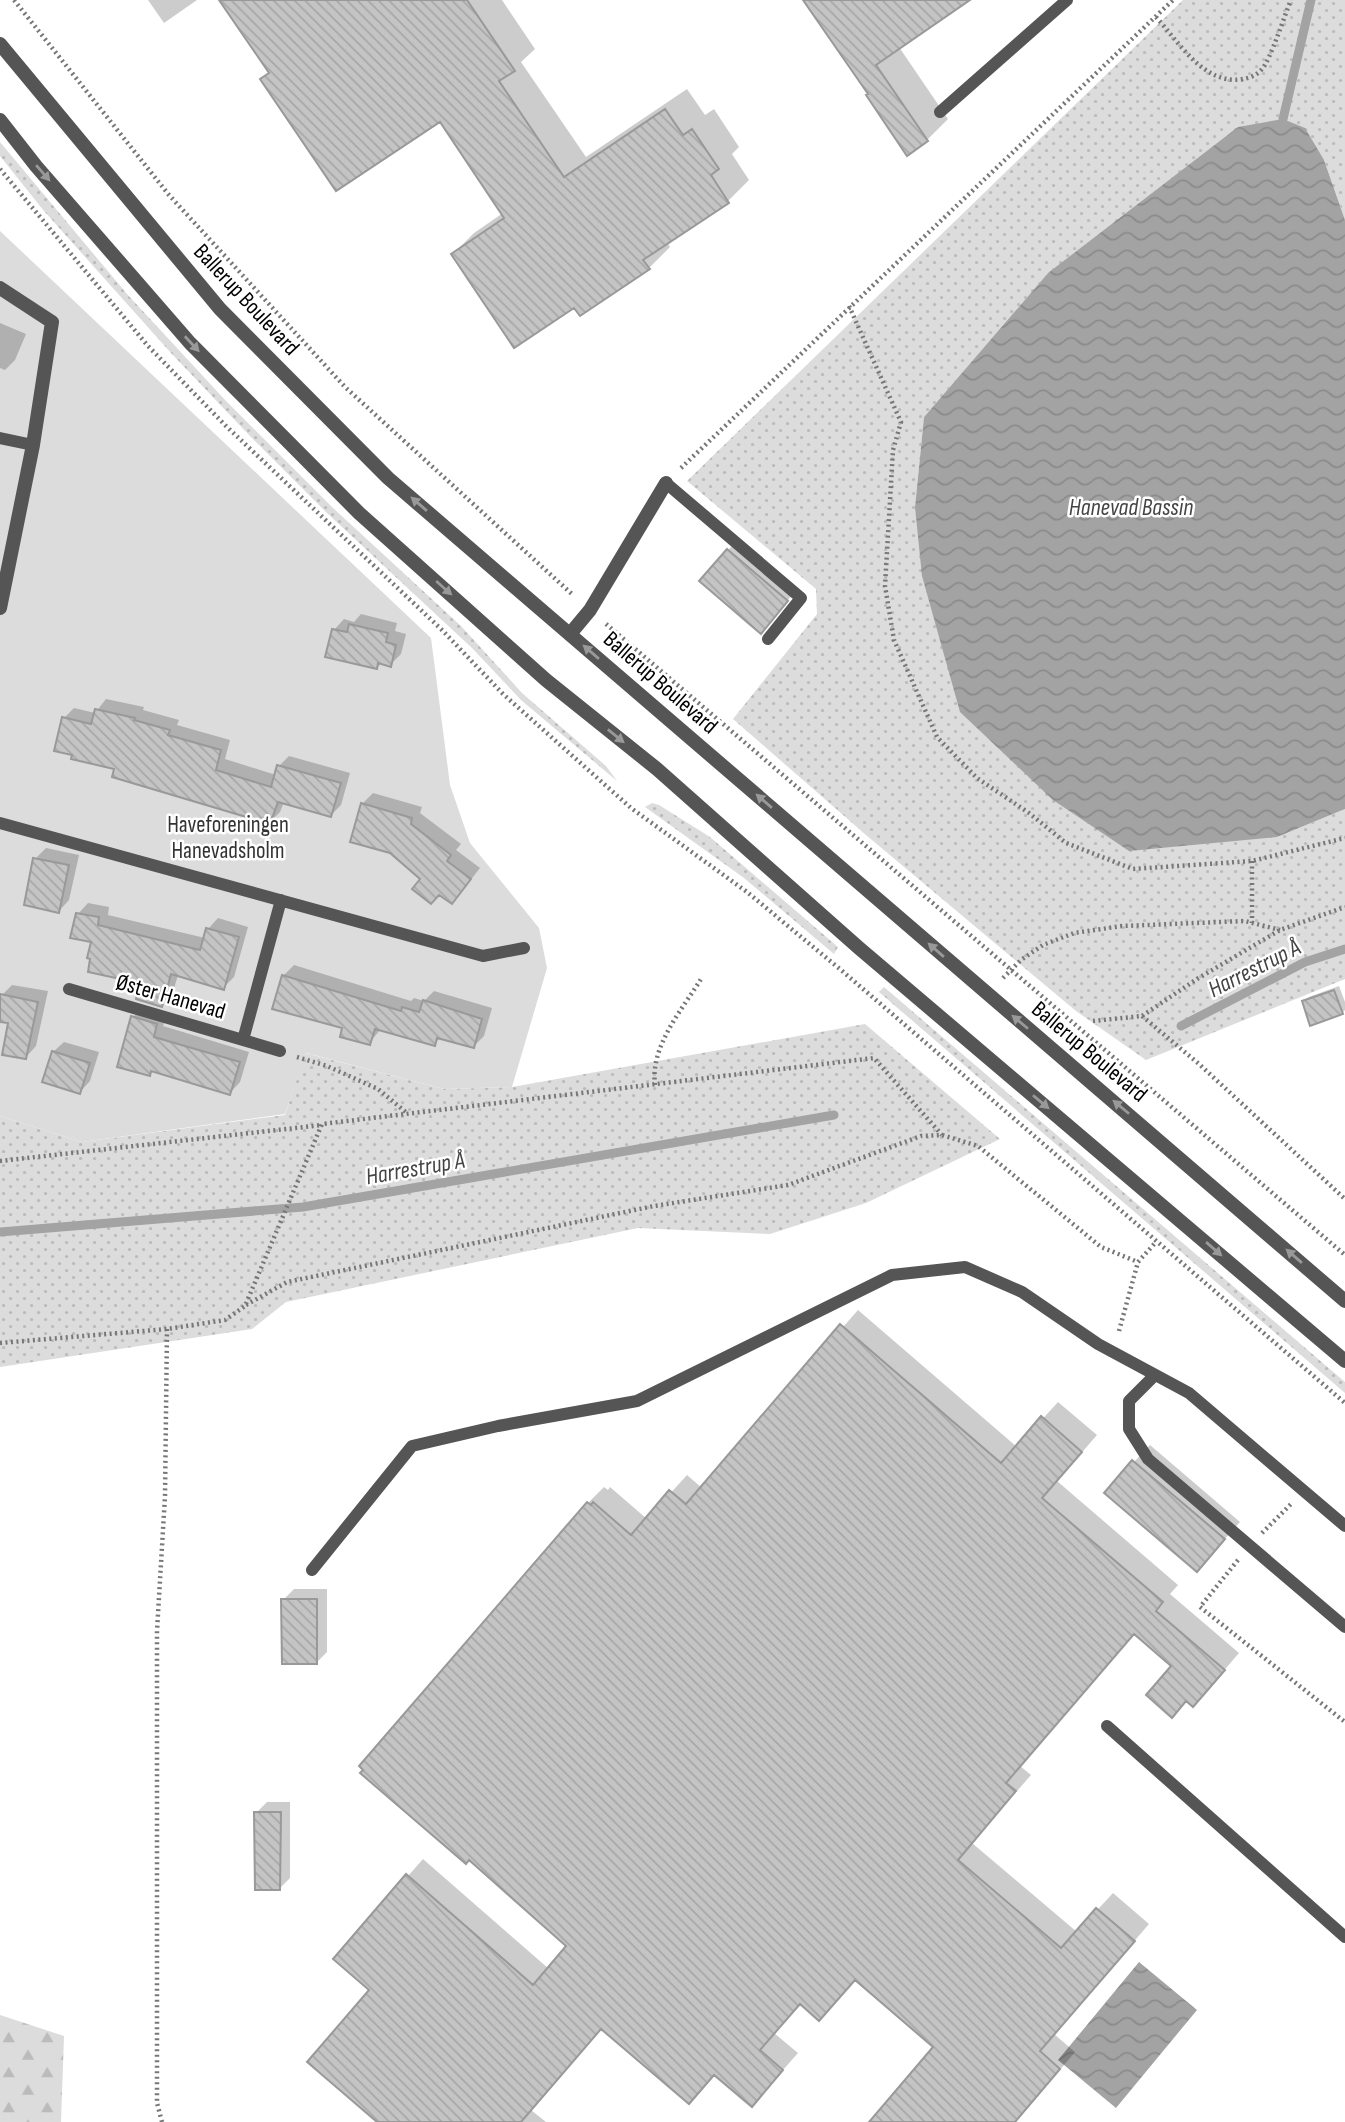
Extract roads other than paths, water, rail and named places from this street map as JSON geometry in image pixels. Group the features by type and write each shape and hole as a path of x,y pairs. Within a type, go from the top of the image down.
{"street":[{"name":"Ballerup Boulevard","path":"0,44 220,309 388,478 1345,1301"},
{"path":"0,120 36,166 190,343 359,513 546,680 657,769 859,948 1345,1361"},
{"path":"0,288 52,322 33,445 0,608"},
{"path":"570,634 590,610 666,484"}],"lane":[{"path":"940,113 1067,0"},
{"path":"0,438 33,445"},
{"path":"666,484 801,598 768,639"},
{"path":"0,823 483,956 524,948"},
{"name":"Øster Hanevad","path":"69,989 243,1040 281,900"},
{"path":"243,1040 280,1051"},
{"path":"312,1570 412,1446 498,1426 637,1401 892,1275 965,1267 1022,1292 1113,1352 1189,1393 1345,1526"},
{"path":"1155,1375 1129,1401 1129,1429 1148,1459 1345,1627"},
{"path":"1107,1726 1345,1937"}],"water":[{"name":"Hanevad Bassin","path":"1283,119 1305,128 1324,160 1345,220 1345,809 1277,837 1129,851 1053,800 960,712 922,576 915,507 924,417 1048,273 1238,127"},
{"path":"1139,1962 1197,2010 1116,2108 1058,2060"}],"waterway":[{"path":"1283,119 1311,0"},
{"name":"Harrestrup Å","path":"1181,1026 1305,962 1345,949"},
{"name":"Harrestrup Å","path":"0,1232 303,1207 834,1115"}],"park label":[{"name":"Haveforeningen Hanevadsholm","path":"228,837"}]}
